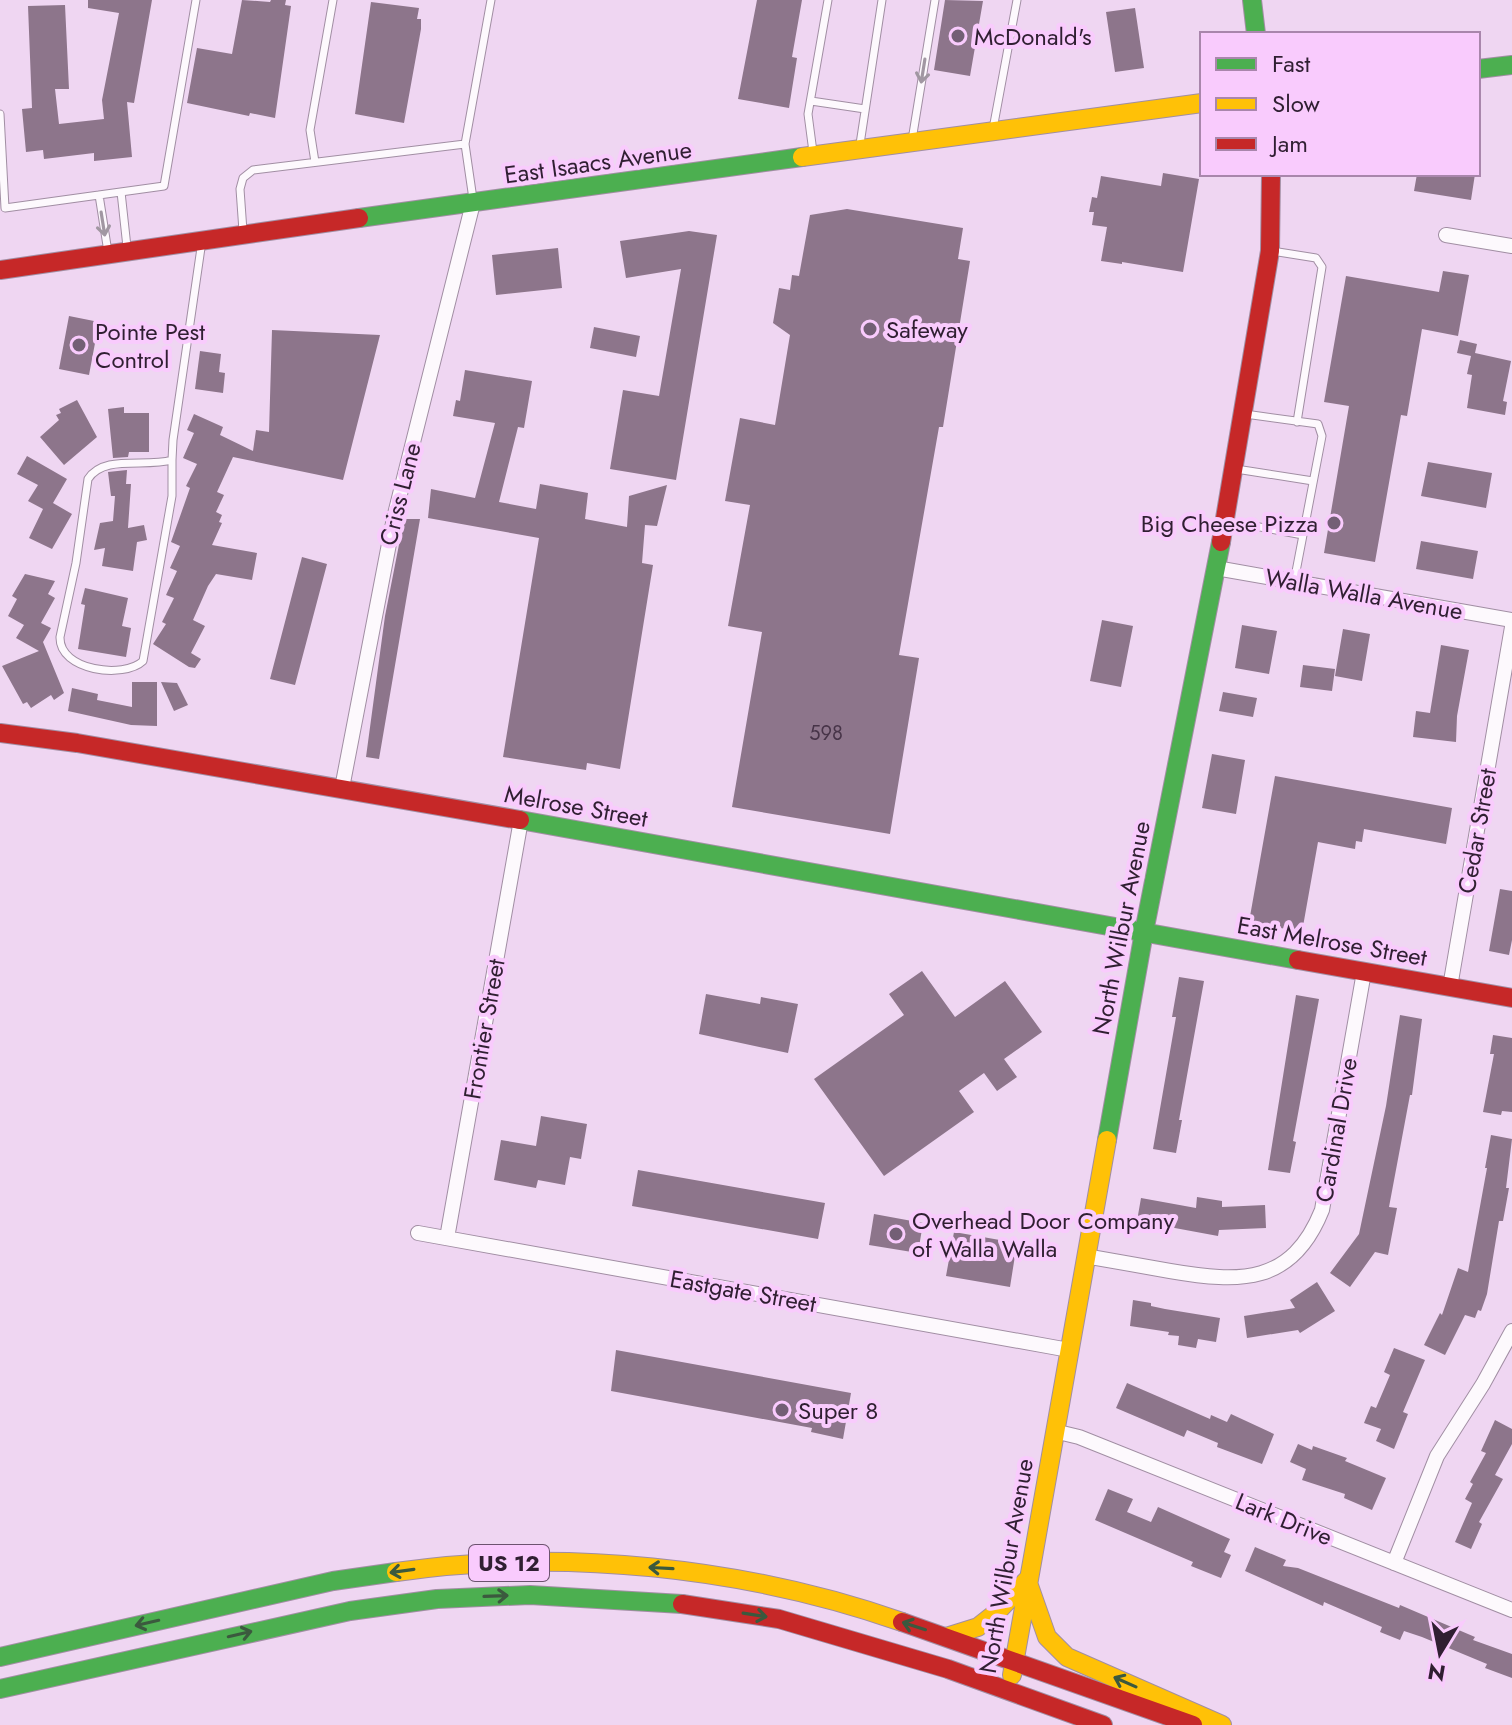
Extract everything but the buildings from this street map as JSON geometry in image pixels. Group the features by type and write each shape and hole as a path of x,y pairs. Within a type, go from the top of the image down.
{"main road":[{"path":"1252,0 1256,32"},
{"path":"1480,69 1512,65"},
{"name":"East Isaacs Avenue","path":"0,270 203,238 1200,103"},
{"name":"North Wilbur Avenue","path":"1009,1690 1144,932 1234,469 1270,251 1271,176"},
{"name":"Melrose Street","path":"0,733 342,788 1144,932"},
{"name":"East Melrose Street","path":"1144,932 1512,998"},
{"name":"US 12","path":"0,1657 333,1581 424,1568 528,1562 675,1569 784,1587 946,1637 1193,1725"},
{"path":"946,1637 978,1627 1027,1580 1047,1637 1067,1657 1222,1725"},
{"name":"US 12","path":"0,1689 350,1611 437,1599 530,1595 672,1602 779,1619 859,1640 1103,1725"}],"street":[{"name":"Criss Lane","path":"342,788 394,518 473,203"},
{"path":"1446,235 1512,246"},
{"name":"Walla Walla Avenue","path":"1216,568 1512,620"},
{"name":"Cedar Street","path":"1450,987 1512,627"},
{"name":"Frontier Street","path":"447,1238 521,820"},
{"name":"Cardinal Drive","path":"1085,1256 1233,1279 1274,1269 1292,1257 1310,1236 1322,1210 1364,972"},
{"name":"Eastgate Street","path":"418,1233 1069,1350"},
{"path":"1394,1563 1437,1456 1483,1384 1512,1331"},
{"name":"Lark Drive","path":"1054,1431 1079,1437 1512,1610"}],"lane":[{"path":"0,114 5,208 164,186 196,0"},
{"path":"315,162 310,130 333,0"},
{"path":"473,203 465,144 491,0"},
{"path":"814,156 808,114 828,0"},
{"path":"859,150 882,0"},
{"path":"911,143 935,0"},
{"path":"993,132 1017,0"},
{"path":"811,101 865,109"},
{"path":"243,233 240,189 243,178 253,170 465,144"},
{"path":"121,192 128,250"},
{"path":"99,195 108,253"},
{"path":"172,460 144,465 106,464 94,469 88,479 76,563 60,637 60,646 69,659 78,664 121,671 135,668 143,661 172,496 173,440 203,238"},
{"path":"1270,251 1316,258 1322,267 1297,422"},
{"path":"1243,414 1318,424 1322,436 1294,582"},
{"path":"1234,469 1313,481"},
{"path":"1225,520 1303,535"}],"traffic: fast":[{"path":"1252,0 1256,32"},
{"path":"1480,69 1512,65"},
{"path":"359,218 802,157"},
{"path":"1107,1140 1144,932 1221,542"},
{"path":"520,820 1298,960"},
{"path":"0,1657 333,1581 396,1572"},
{"path":"0,1689 350,1611 437,1599 530,1595 682,1604"}],"traffic: slow":[{"path":"802,157 1200,103"},
{"path":"1012,1675 1107,1140"},
{"path":"396,1572 523,1562 652,1567 780,1588 902,1622"},
{"path":"946,1637 978,1627 1027,1580 1047,1637 1067,1657 1222,1725"}],"traffic: jam":[{"path":"1221,542 1270,251 1271,176"},
{"path":"0,270 359,218"},
{"path":"0,733 77,743 520,820"},
{"path":"1298,960 1512,998"},
{"path":"682,1604 779,1619 948,1669 1103,1725"},
{"path":"902,1622 1193,1725"}],"place":[{"name":"McDonald's","path":"958,36"},
{"name":"Safeway","path":"870,329"},
{"name":"Pointe Pest Control","path":"79,345"},
{"name":"Big Cheese Pizza","path":"1334,523"},
{"name":"Overhead Door Company of Walla Walla","path":"896,1234"},
{"name":"Super 8","path":"782,1410"}]}
